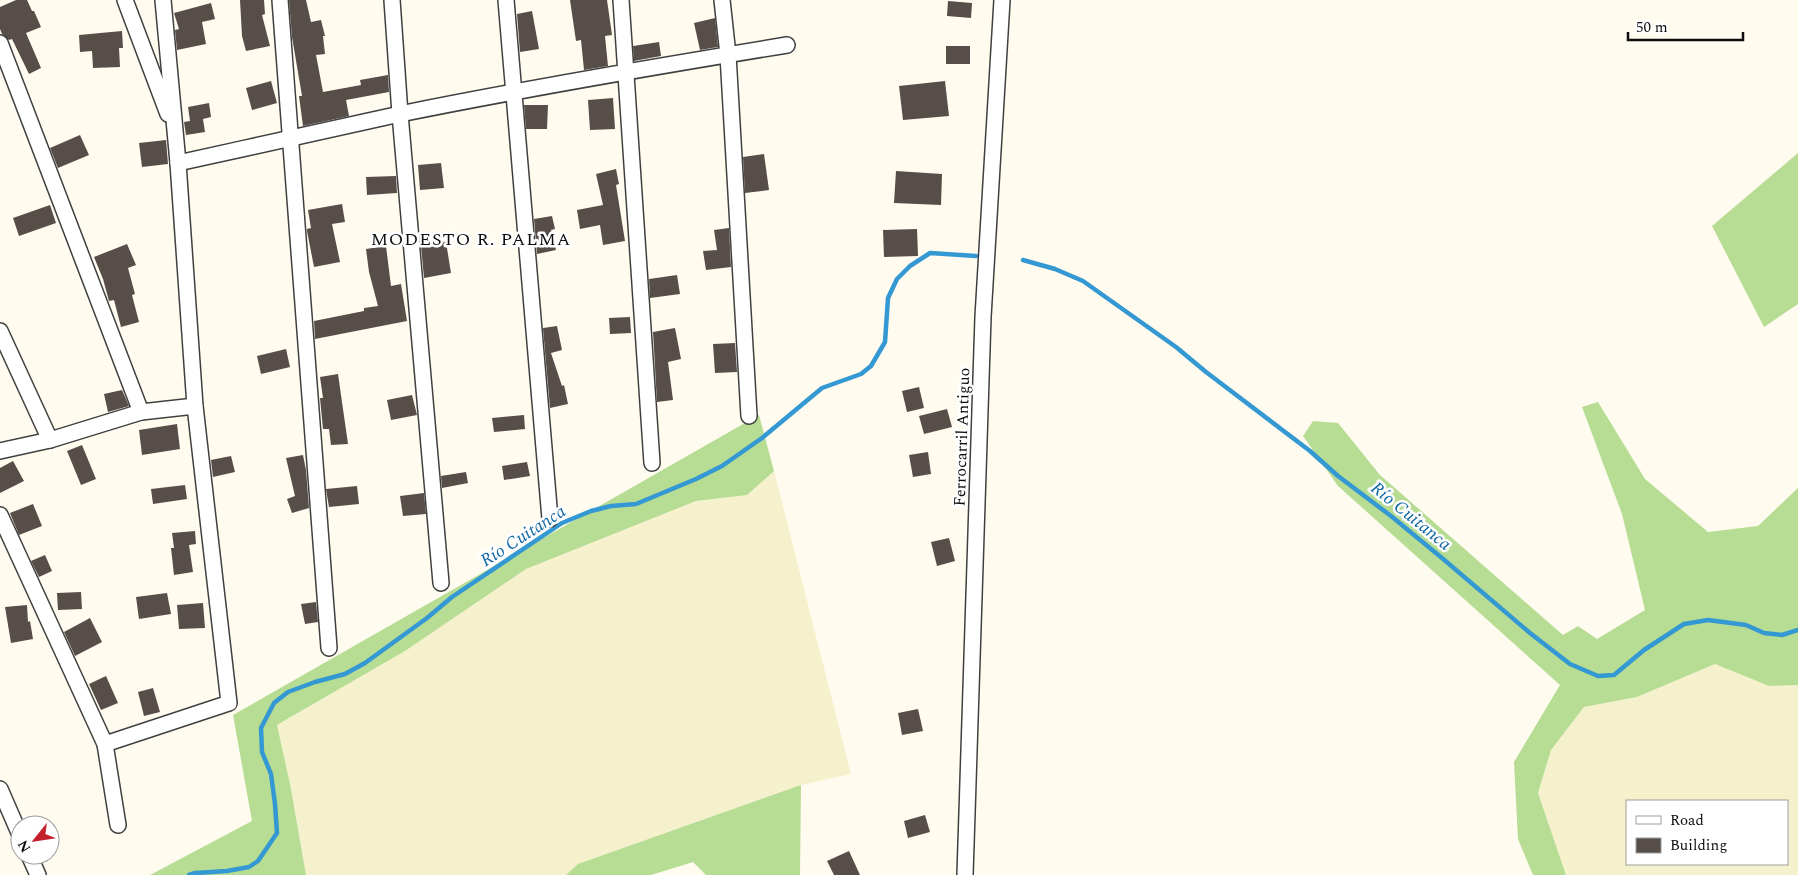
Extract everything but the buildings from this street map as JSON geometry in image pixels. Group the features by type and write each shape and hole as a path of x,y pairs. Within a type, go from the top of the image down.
{"street":[{"path":"125,0 175,131"},
{"path":"105,744 229,703 195,406 178,163 163,0"},
{"path":"280,0 329,648"},
{"path":"392,0 400,114 441,583"},
{"path":"506,0 550,519"},
{"path":"621,0 652,463"},
{"path":"722,0 728,55 749,416"},
{"name":"Ferrocarril Antiguo","path":"965,875 983,317 1002,0"},
{"path":"0,43 141,412"},
{"path":"178,163 400,114 513,92 787,45"},
{"path":"0,330 50,440"},
{"path":"0,451 50,440 141,412 195,406"},
{"path":"0,515 105,744 118,825"},
{"path":"0,789 11,815"}],"shaded area":[{"path":"774,471 851,774 801,785 578,864 566,875 306,875 291,789 276,726 405,651 526,569 696,501 747,495"},
{"path":"1715,664 1769,686 1798,685 1798,875 1566,875 1538,793 1551,750 1584,707 1637,697"}],"green space":[{"path":"1798,153 1798,304 1764,327 1712,226"},
{"path":"1598,402 1645,479 1708,532 1758,526 1798,488 1798,685 1769,686 1715,664 1637,697 1584,707 1551,750 1538,793 1566,875 1533,875 1518,839 1514,762 1560,685 1338,486 1303,436 1313,421 1338,423 1380,475 1563,635 1578,626 1597,639 1645,610 1622,514 1582,407"},
{"path":"759,415 774,471 747,495 696,501 526,569 405,651 277,725 291,789 306,875 150,875 252,821 233,715"},
{"path":"801,785 800,875 706,875 693,862 651,875 566,875 578,864"}],"waterway":[{"name":"Río Cuitanca","path":"189,875 249,867 258,861 277,833 271,774 262,752 261,728 274,703 288,692 345,674 365,663 427,618 452,597 562,523 591,511 611,506 636,504 722,466 762,438 822,388 861,374 871,366 885,342 888,298 897,279 910,266 930,253 976,256"},
{"name":"Río Cuitanca","path":"1023,260 1055,269 1083,281 1176,347 1391,516 1530,633 1570,664 1598,676 1614,675 1644,650 1684,624 1708,620 1746,625 1764,633 1782,635 1798,630"}],"district":[{"name":"MODESTO R. PALMA","path":"471,239"}]}
